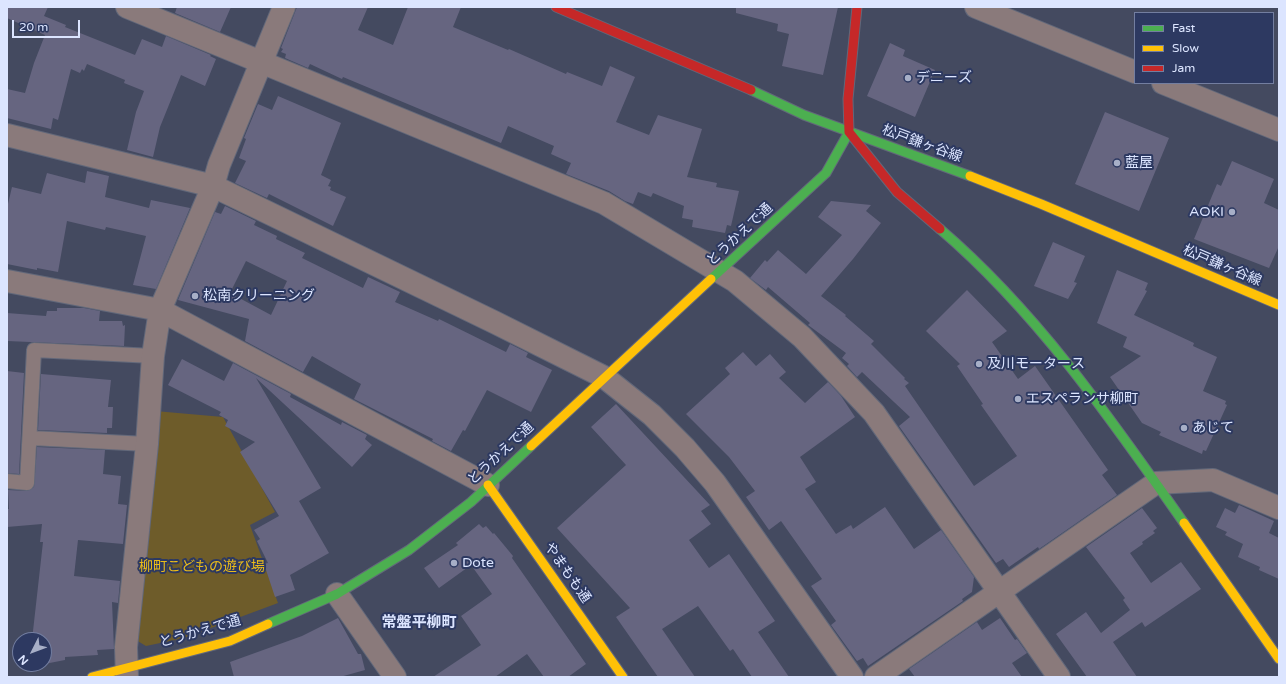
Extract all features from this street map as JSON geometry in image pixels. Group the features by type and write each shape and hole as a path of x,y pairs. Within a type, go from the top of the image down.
{"street":[{"path":"127,7 604,203 722,272 802,337 874,413 1059,677"},
{"path":"126,672 153,356 160,310 213,186 219,165 284,7"},
{"name":"松戸鎌ヶ谷線","path":"556,7 849,132 918,156 1034,202 1279,305"},
{"path":"857,7 848,99 849,132 897,192 947,235 1004,290 1051,342 1156,482 1279,659"},
{"path":"976,7 1134,72"},
{"path":"1165,84 1279,130"},
{"name":"とうかえで通","path":"92,677 126,672 230,641 337,594 409,550 471,502 604,377 722,272 826,173 849,132"},
{"path":"7,135 213,186 604,377 652,416 685,448 715,483 852,677"},
{"path":"7,281 160,310 488,485"},
{"path":"876,677 1156,482 1213,480 1279,508"},
{"name":"やまもも通","path":"488,485 623,677"},
{"path":"337,594 395,677"}],"lane":[{"path":"7,481 27,483 31,438 34,350 153,356"},
{"path":"31,438 146,444"}],"green space":[{"name":"柳町こどもの遊び場","path":"155,411 223,417 275,512 250,525 278,603 184,638 146,646 136,640"}],"building":[{"path":"7,7 48,7 44,16 66,25 65,27 135,55 142,39 162,47 166,36 211,55 210,56 216,59 205,86 181,75 160,127 153,157 127,150 136,112 144,91 124,83 125,80 87,64 84,71 82,69 80,73 71,69 58,120 53,118 51,129 7,118 7,89 25,93 34,63 45,35 7,18"},
{"path":"177,7 231,7 220,32 175,13"},
{"path":"297,7 368,7 358,30 393,45 408,7 461,7 453,27 566,74 567,72 602,86 610,66 635,77 616,122 649,135 658,115 702,129 687,177 717,183 716,187 739,191 731,226 727,225 725,233 692,227 693,220 682,218 684,206 653,193 651,197 638,192 633,204 625,201 609,191 566,174 571,163 551,154 554,146 508,126 501,143 343,77 342,79 310,64 308,68 285,58 286,54 281,52 283,49 281,48"},
{"path":"736,7 838,7 823,75 782,66 789,34 777,31 778,24 736,13"},
{"path":"890,43 905,50 903,56 935,70 915,117 867,96"},
{"path":"278,96 341,123 321,175 331,180 328,186 331,187 330,190 346,197 333,226 269,194 267,198 235,183 246,161 239,158 246,139 244,138 258,104 272,110"},
{"path":"1105,112 1169,138 1139,211 1075,184"},
{"path":"1232,161 1274,179 1264,203 1279,210 1279,246 1269,268 1194,239 1217,184 1221,186"},
{"path":"87,171 109,176 105,197 149,208 151,200 190,208 156,289 133,285 146,236 106,227 105,230 67,221 58,272 37,268 37,270 7,264 7,208 12,187 41,194 47,173 85,183"},
{"path":"831,201 871,205 866,211 881,223 853,259 821,296 846,315 845,316 874,341 871,344 905,378 904,379 909,383 905,386 974,486 1017,456 981,405 983,404 957,366 960,364 926,331 967,290 1007,331 992,342 1018,379 1035,366 1108,470 1102,475 1117,495 1039,549 1038,547 1009,567 1003,559 996,563 899,426 910,417 862,372 857,377 847,366 849,364 842,358 846,353 808,325 810,323 768,287 766,290 750,278 765,260 767,262 778,250 806,274 842,235 818,217"},
{"path":"225,206 256,221 254,225 277,236 276,239 305,253 302,258 363,288 368,277 400,292 395,302 438,321 439,319 506,352 510,344 528,353 526,357 552,370 531,412 487,390 465,431 463,430 451,451 432,441 433,439 354,399 361,384 312,356 303,372 245,341 249,319 178,300 215,212 221,214","holes":["246,261 287,281 271,315 230,293"]},
{"path":"1053,242 1085,256 1074,282 1077,283 1068,299 1034,286"},
{"path":"1117,270 1148,283 1145,290 1147,291 1134,315 1194,343 1193,346 1217,357 1203,391 1226,401 1225,404 1227,405 1206,451 1203,450 1202,454 1159,435 1161,432 1142,423 1110,377 1141,356 1123,347 1127,337 1097,323"},
{"path":"57,308 84,308 100,311 99,321 122,321 123,326 125,325 124,346 7,341 7,313 46,316 47,311 57,311"},
{"path":"743,352 756,366 770,354 786,372 779,378 805,403 828,382 841,396 855,417 800,457 816,482 805,489 836,534 851,525 853,529 885,507 914,549 941,530 974,577 972,592 962,599 963,601 868,666 863,658 857,661 831,625 836,621 811,586 822,579 781,521 769,530 746,497 755,491 729,457 686,414 730,374 725,368"},
{"path":"182,359 224,381 233,363 291,394 290,397 341,425 342,422 367,435 365,439 372,445 352,467 256,378 321,488 299,501 329,553 290,575 295,590 275,597 264,564 268,563 257,541 260,539 254,530 279,516 240,452 255,442 225,426 228,420 219,415 221,412 168,385"},
{"path":"7,371 24,373 19,474 7,473"},
{"path":"41,374 111,380 108,407 113,407 112,428 107,428 107,433 38,430"},
{"path":"616,404 710,505 701,511 711,524 689,540 709,568 729,554 775,621 758,632 789,677 752,677 733,649 730,651 698,606 662,629 695,677 658,677 616,617 630,608 557,528 626,465 591,427"},
{"path":"37,447 105,450 103,474 121,476 118,504 127,505 123,544 78,540 74,576 120,581 118,603 112,602 114,649 97,650 98,655 65,657 65,660 52,663 52,632 33,632 43,542 40,542 42,524 7,527 7,509 9,509 8,490 27,491 34,487"},
{"path":"1239,505 1274,521 1269,533 1279,538 1279,579 1259,570 1260,567 1238,557 1243,544 1225,535 1227,532 1216,527 1225,508 1235,513"},
{"path":"1142,508 1157,528 1153,531 1155,533 1130,553 1151,583 1181,562 1201,589 1145,627 1142,622 1113,642 1137,677 1087,677 1056,634 1086,612 1101,633 1130,610 1123,600 1125,598 1086,547"},
{"path":"479,524 483,528 486,526 493,534 494,533 513,556 512,558 586,664 568,677 544,677 527,654 495,677 433,677 481,645 461,616 492,594 471,565 439,588 424,568 458,545 456,543"},
{"path":"338,618 358,654 361,654 365,670 340,677 234,677 230,662 302,636"},
{"path":"1000,618 1015,640 1017,639 1027,653 1012,663 1022,677 915,677 909,669 977,622 982,630"}],"traffic: fast":[{"path":"751,90 804,115 970,176"},
{"path":"711,279 826,173 849,132"},
{"path":"940,229 1009,295 1041,331 1100,406 1184,523"},
{"path":"268,624 337,594 409,550 471,502 531,446"}],"traffic: slow":[{"path":"970,176 1041,204 1279,305"},
{"path":"531,446 711,279"},
{"path":"488,485 623,677"},
{"path":"1184,523 1279,659"},
{"path":"92,677 230,641 268,624"}],"traffic: jam":[{"path":"556,7 751,90"},
{"path":"857,7 848,99 849,132 897,192 940,229"}],"place":[{"name":"デニーズ","path":"908,78"},
{"name":"藍屋","path":"1117,163"},
{"name":"AOKI","path":"1232,212"},
{"name":"松南クリーニング","path":"195,296"},
{"name":"及川モータース","path":"979,364"},
{"name":"エスペランサ柳町","path":"1018,399"},
{"name":"あじて","path":"1184,428"},
{"name":"Dote","path":"454,563"}],"district":[{"name":"常盤平柳町","path":"419,623"}]}
